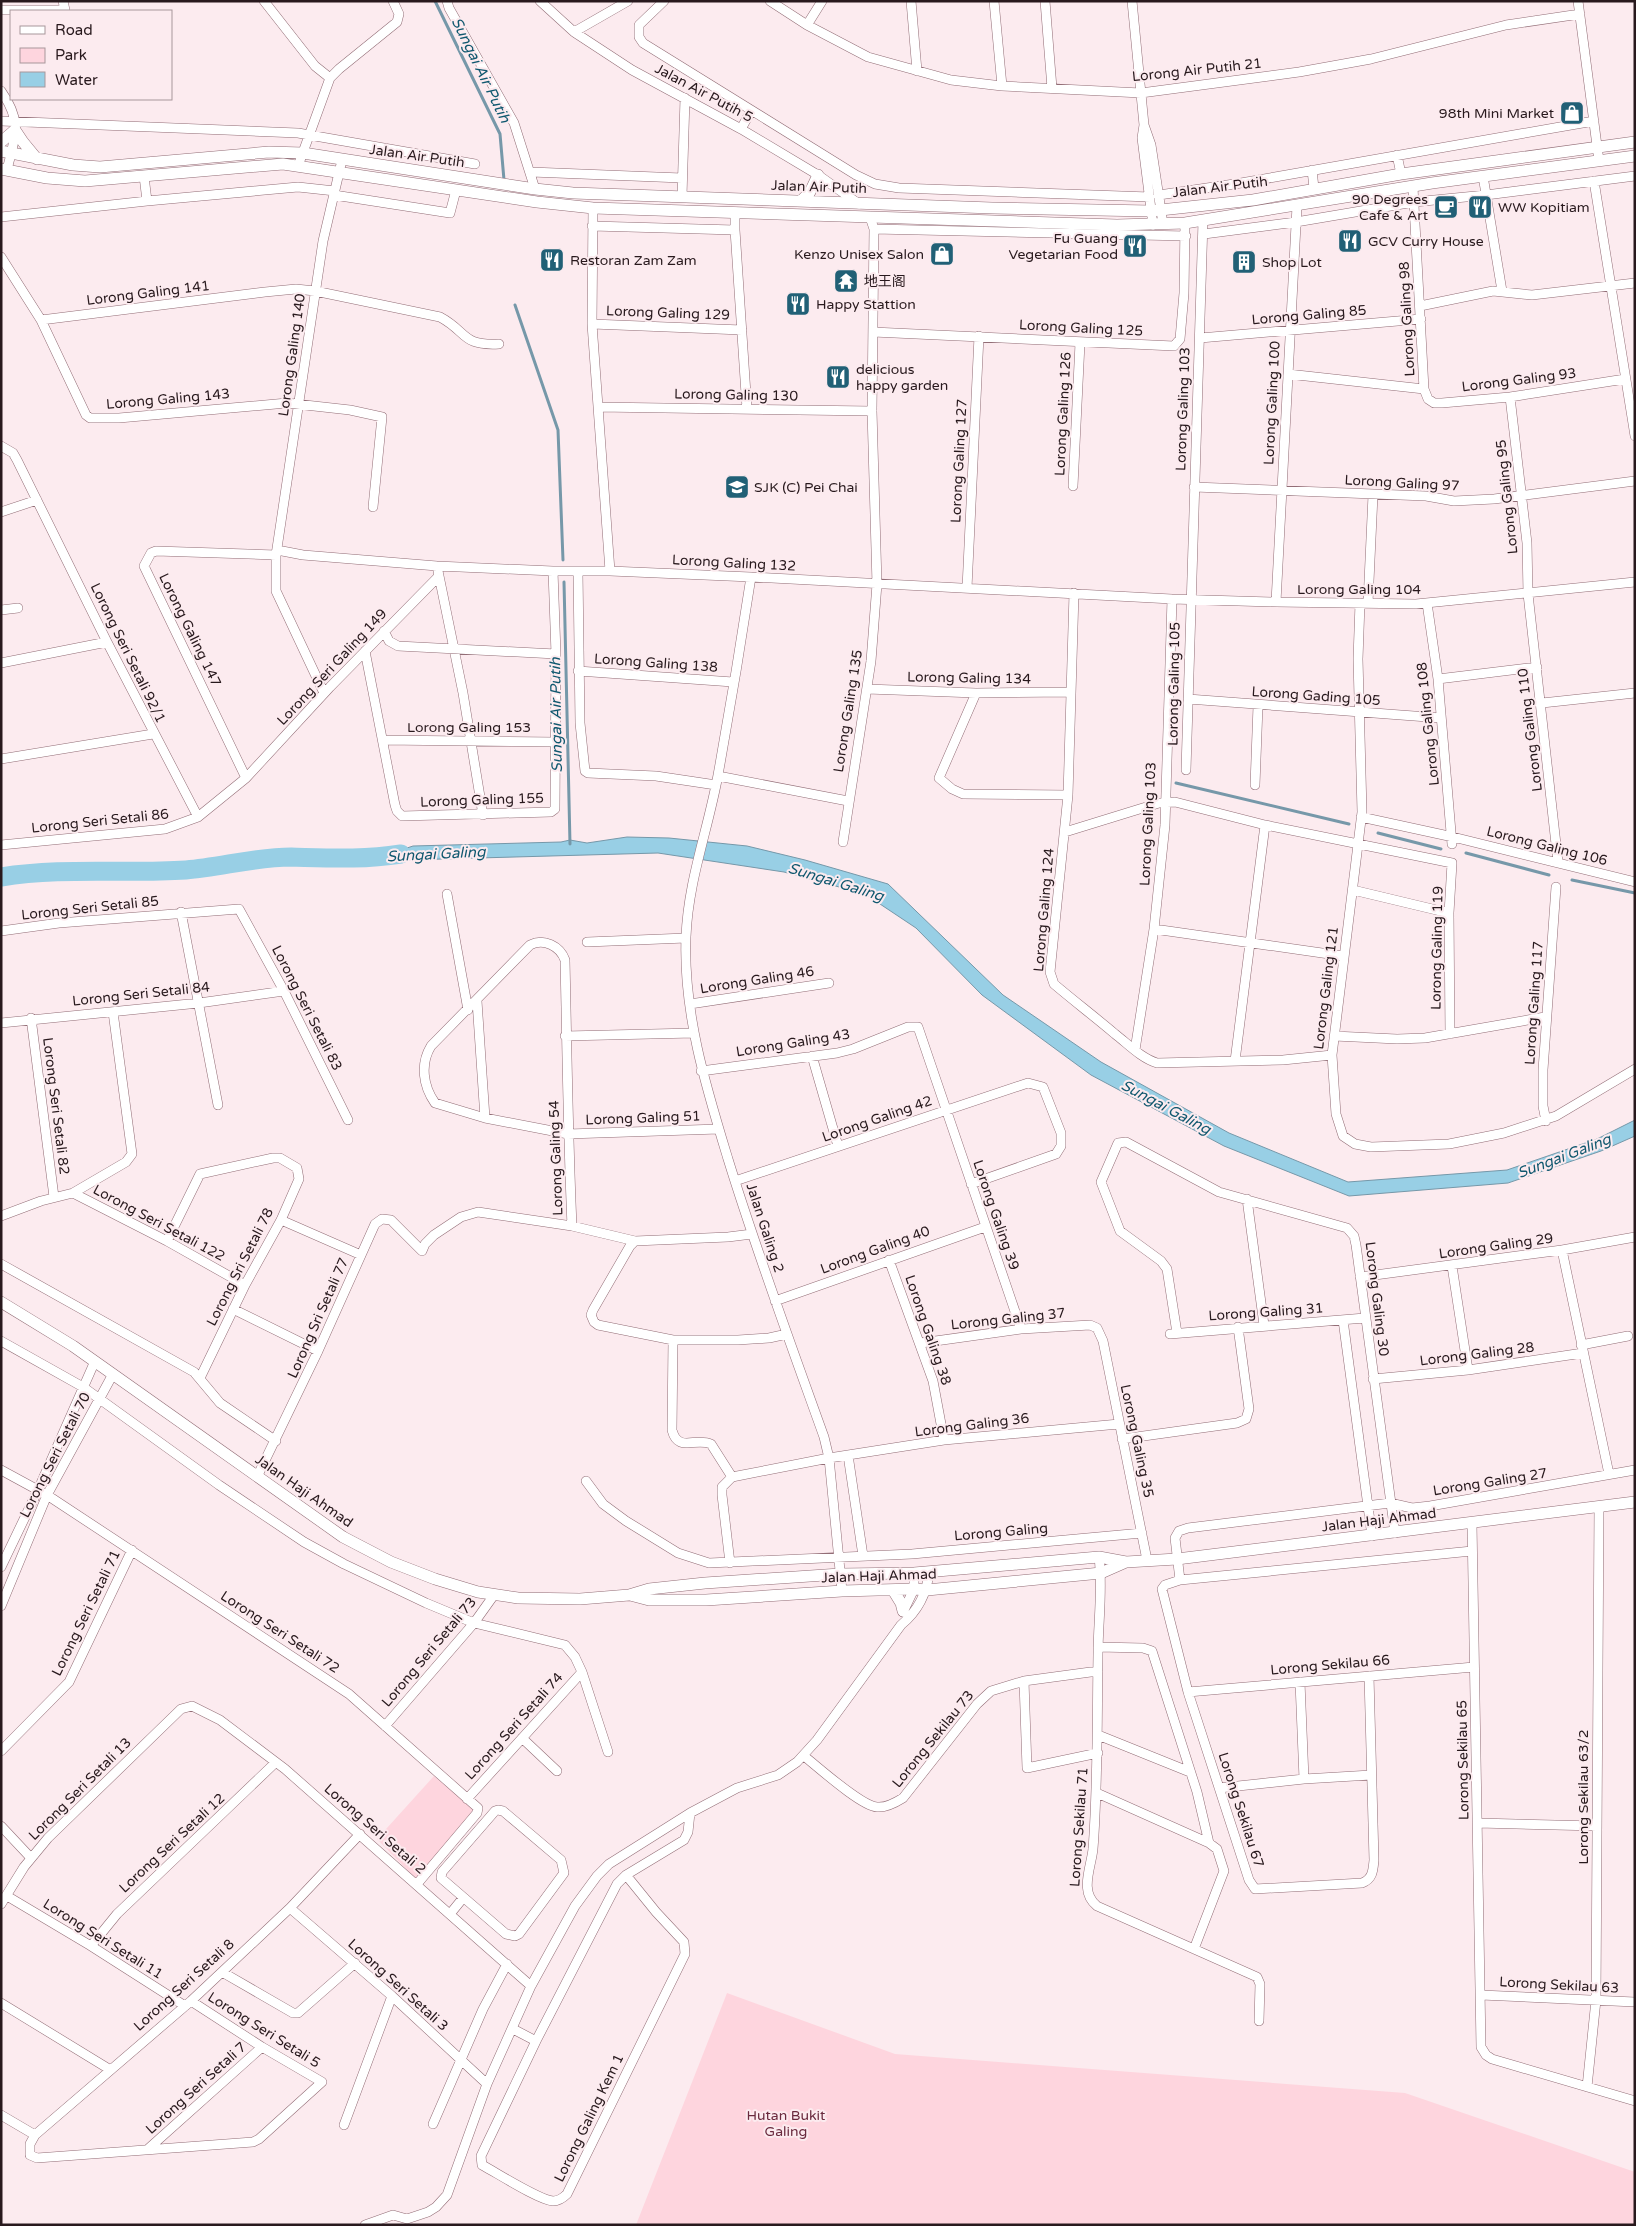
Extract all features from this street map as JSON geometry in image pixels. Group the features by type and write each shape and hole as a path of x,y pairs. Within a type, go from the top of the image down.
{"street":[{"path":"264,1 315,66 330,78"},
{"path":"298,166 330,78 397,22 399,14 393,1"},
{"path":"447,1 449,8 514,123 535,189"},
{"name":"Jalan Air Putih 5","path":"540,1 574,32 632,70 741,129 818,175 859,204"},
{"path":"574,32 628,1"},
{"path":"664,1 639,25 639,37 643,43 856,176 875,184 899,188 1154,196 1594,121"},
{"name":"Lorong Air Putih 21","path":"770,1 807,25 868,57 952,80 1002,86 1141,93 1299,72 1371,59 1506,26 1580,14"},
{"path":"807,25 822,1"},
{"path":"911,1 917,71"},
{"path":"994,1 1002,86"},
{"path":"1045,1 1052,88"},
{"path":"1132,1 1144,125 1142,138 1158,225"},
{"path":"1578,1 1599,161"},
{"path":"1,10 64,6"},
{"path":"1,91 12,106 22,142 37,159"},
{"path":"682,196 685,98"},
{"path":"741,129 751,111"},
{"path":"1,121 16,126 309,134 475,164"},
{"path":"1,142 16,126"},
{"path":"4,169 6,152 16,126"},
{"name":"Jalan Air Putih","path":"6,152 85,167 269,152 302,153 535,189 573,193 859,204 1156,211 1253,200 1401,174 1635,142"},
{"path":"1397,155 1401,174"},
{"name":"Jalan Air Putih","path":"4,169 47,178 85,181 271,164 298,166 593,208 1057,224 1158,225 1203,221 1413,186 1635,156"},
{"name":"Lorong Galing 140","path":"324,693 276,591 277,553 323,241 342,160"},
{"path":"1312,170 1314,188"},
{"path":"531,172 682,178"},
{"path":"802,201 810,192 818,175"},
{"path":"144,176 147,201"},
{"path":"1484,176 1502,291"},
{"path":"1204,234 1296,222 1414,202 1635,176"},
{"path":"1594,181 1635,436"},
{"name":"Lorong Galing 98","path":"1413,186 1424,390"},
{"path":"1,217 298,187 450,213 456,190"},
{"path":"990,192 992,208"},
{"path":"1371,194 1374,208"},
{"path":"859,204 870,217"},
{"name":"Lorong Galing 100","path":"1276,602 1280,491 1297,206"},
{"path":"593,208 592,324 610,571"},
{"path":"736,212 735,230 747,409"},
{"name":"Lorong Galing 135","path":"843,842 867,689 874,635 877,584 872,411 874,229 870,217"},
{"name":"Lorong Galing 103","path":"1190,599 1203,221"},
{"path":"874,229 1186,236 1186,223"},
{"path":"592,226 735,230"},
{"name":"Lorong Galing 125","path":"873,332 1169,347 1176,345 1180,338 1186,236"},
{"path":"1,257 41,320"},
{"path":"1420,306 1482,293 1502,291 1532,294 1635,283"},
{"name":"Lorong Galing 141","path":"41,320 296,289 315,291 440,317 451,323 471,342 481,345 499,344"},
{"name":"Lorong Galing 85","path":"1200,338 1420,319"},
{"name":"Lorong Galing 143","path":"41,320 86,415 90,418 119,418 299,403"},
{"name":"Lorong Galing 129","path":"592,324 742,330"},
{"name":"Lorong Galing 127","path":"967,588 979,336"},
{"name":"Lorong Galing 126","path":"1073,486 1080,343"},
{"path":"1288,374 1424,390"},
{"name":"Lorong Galing 93","path":"1424,390 1428,399 1434,403 1510,397 1626,379"},
{"name":"Lorong Galing 95","path":"1510,397 1527,543 1528,594"},
{"path":"299,403 382,416 373,507"},
{"name":"Lorong Galing 130","path":"598,407 872,411"},
{"name":"Lorong Seri Setali 92/1","path":"1,446 13,453 18,460 153,734 198,817"},
{"name":"Lorong Galing 97","path":"1194,486 1426,496 1454,501 1522,496 1635,481"},
{"name":"Lorong Galing 121","path":"1373,495 1358,659 1361,712 1361,817 1332,1055 1336,1114 1342,1136 1355,1144 1371,1147 1449,1144 1504,1133 1546,1120"},
{"path":"1,512 37,500"},
{"name":"Lorong Galing 147","path":"246,778 144,566 151,553 156,551 277,553"},
{"name":"Lorong Galing 132","path":"277,553 437,566 751,577 1190,599"},
{"path":"437,566 454,648 483,814"},
{"name":"Lorong Galing 155","path":"364,651 395,805 397,811 402,816 553,811 555,805 556,654 553,571"},
{"path":"578,572 578,671 580,723 585,771 588,773 717,781 848,801"},
{"name":"Lorong Seri Galing 149","path":"246,778 364,651 439,576"},
{"name":"Jalan Galing 2","path":"751,577 717,781 694,870 689,899 686,938 690,1004 702,1071 735,1181 775,1301 824,1437 829,1458 842,1591"},
{"name":"Lorong Galing 104","path":"1190,599 1276,602 1427,603 1635,582"},
{"name":"Lorong Galing 124","path":"1074,592 1068,795 1050,972 1051,979 1054,984 1084,1010 1135,1050 1157,1063 1283,1060 1332,1055"},
{"name":"Lorong Galing 110","path":"1528,594 1542,704 1558,862"},
{"name":"Lorong Galing 103","path":"1135,1050 1154,929 1166,802 1172,599"},
{"name":"Lorong Galing 105","path":"1186,770 1190,599"},
{"name":"Lorong Galing 108","path":"1427,603 1438,679 1452,840"},
{"path":"1,610 18,608"},
{"path":"384,631 389,641 398,646 556,654"},
{"path":"1,663 107,642"},
{"path":"1438,679 1536,667"},
{"name":"Lorong Galing 138","path":"578,671 733,682"},
{"name":"Lorong Galing 134","path":"867,689 976,693 1071,692"},
{"path":"976,693 939,778 952,789 963,794 1068,795"},
{"path":"1542,704 1635,693"},
{"name":"Lorong Gading 105","path":"1188,700 1441,718"},
{"path":"1255,785 1258,706"},
{"path":"1,759 153,734"},
{"name":"Lorong Galing 153","path":"383,740 556,742"},
{"name":"Lorong Seri Setali 86","path":"1,845 176,827 198,817 246,778"},
{"path":"1065,832 1166,802 1187,804 1265,825 1359,843"},
{"name":"Lorong Galing 106","path":"1361,817 1452,840 1558,862 1635,882"},
{"path":"1234,1061 1265,825"},
{"name":"Lorong Galing 119","path":"1359,843 1452,863 1450,1034"},
{"name":"Lorong Galing 117","path":"1546,1120 1542,1090 1545,1017 1556,887"},
{"path":"1353,890 1450,913"},
{"path":"447,894 468,1010"},
{"name":"Lorong Seri Setali 85","path":"1,931 60,923 181,912 239,909"},
{"name":"Lorong Seri Setali 83","path":"239,909 284,992 348,1120"},
{"path":"181,912 218,1105"},
{"path":"1154,929 1343,956"},
{"path":"587,942 686,938"},
{"name":"Lorong Galing 54","path":"422,1250 434,1235 461,1217 478,1212 572,1226 565,1036 565,960 563,954 552,945 540,942 530,945 477,1001"},
{"name":"Lorong Galing 46","path":"690,1004 829,983"},
{"name":"Lorong Seri Setali 84","path":"1,1023 31,1018 112,1012 284,992"},
{"path":"468,1010 477,1001"},
{"path":"477,1001 485,1118"},
{"name":"Lorong Galing 51","path":"468,1010 431,1046 426,1054 424,1075 426,1086 435,1103 485,1118 568,1134 719,1129"},
{"path":"73,1193 126,1162 132,1154 112,1012"},
{"path":"1334,1036 1397,1040 1450,1034 1545,1017"},
{"name":"Lorong Seri Setali 82","path":"31,1018 54,1197"},
{"name":"Lorong Galing 43","path":"702,1071 853,1049 915,1026 919,1028 946,1110"},
{"path":"565,1036 694,1033"},
{"path":"812,1056 838,1146"},
{"path":"1546,1120 1571,1108 1635,1069"},
{"name":"Lorong Galing 42","path":"735,1181 1028,1082 1043,1087 1061,1133 1061,1146 1056,1154 971,1184"},
{"name":"Lorong Galing 39","path":"946,1110 1021,1329"},
{"name":"Lorong Galing 30","path":"1174,1334 1167,1269 1161,1261 1120,1231 1101,1182 1118,1143 1126,1142 1211,1188 1348,1228 1354,1236 1395,1533"},
{"name":"Lorong Sri Setali 78","path":"167,1241 200,1174 206,1171 273,1158 280,1158 297,1168 299,1179 281,1220 233,1308 200,1378"},
{"name":"Lorong Seri Setali 122","path":"1,1216 54,1197 73,1193 167,1241 245,1285"},
{"path":"1247,1199 1264,1325"},
{"name":"Lorong Sri Setali 77","path":"257,1477 318,1351 375,1224 382,1219 391,1220 422,1250"},
{"path":"281,1220 361,1255"},
{"path":"572,1226 635,1241 728,1238 752,1234"},
{"name":"Lorong Galing 40","path":"775,1301 985,1227"},
{"name":"Lorong Galing 29","path":"1360,1277 1562,1250 1635,1236"},
{"path":"635,1241 630,1246 593,1310 592,1319 598,1325 673,1340 738,1340 769,1338 787,1334"},
{"path":"1562,1250 1609,1474 1635,1470"},
{"name":"Lorong Galing 38","path":"889,1260 920,1343 936,1394 944,1440"},
{"path":"1,1264 111,1324 200,1378 220,1403 276,1441"},
{"path":"1452,1266 1468,1370"},
{"name":"Jalan Haji Ahmad","path":"1,1302 95,1361 343,1537 391,1562 435,1579 494,1595 518,1598 580,1599 629,1595 649,1589 706,1583 840,1574 930,1572 1100,1557 1126,1562 1177,1559 1472,1524 1635,1502"},
{"path":"233,1308 318,1351"},
{"name":"Lorong Galing 31","path":"1174,1334 1238,1327 1365,1318"},
{"path":"1343,1320 1372,1536"},
{"name":"Lorong Galing 37","path":"920,1343 1021,1329 1090,1325 1098,1328"},
{"path":"1122,1438 1237,1423 1246,1419 1249,1410 1238,1327"},
{"name":"Lorong Galing 35","path":"1098,1328 1103,1341 1147,1560"},
{"name":"Lorong Galing 28","path":"1373,1379 1468,1370 1582,1349 1628,1336"},
{"path":"673,1340 672,1430 674,1438 683,1443 706,1442 711,1444 732,1477 722,1487 730,1563"},
{"path":"1,1341 83,1387 219,1485 304,1542 410,1596 474,1623 565,1645 576,1657 608,1752"},
{"path":"1,1567 38,1490 95,1361"},
{"name":"Lorong Seri Setali 70","path":"1,1606 47,1496 113,1374"},
{"name":"Lorong Galing 36","path":"732,1477 829,1458 944,1440 1119,1424"},
{"path":"848,1455 863,1556"},
{"name":"Lorong Seri Setali 72","path":"1,1470 38,1490 132,1550 349,1694 478,1808 477,1813 416,1884"},
{"name":"Lorong Galing 27","path":"1177,1559 1175,1538 1178,1531 1188,1528 1390,1503 1412,1508 1430,1506 1551,1486 1609,1474"},
{"name":"Lorong Galing","path":"586,1481 603,1504 613,1512 678,1553 710,1563 912,1554 1142,1533"},
{"name":"Lorong Sekilau 63/2","path":"1587,2087 1596,2000 1599,1507"},
{"name":"Lorong Sekilau 65","path":"1472,1524 1481,2047 1492,2060 1635,2101"},
{"name":"Lorong Seri Setali 71","path":"1,1751 70,1682 132,1550"},
{"path":"1177,1559 1180,1580 1472,1551"},
{"name":"Lorong Sekilau 71","path":"1100,1557 1097,1793 1092,1853 1086,1888 1091,1902 1096,1906 1257,1977 1260,1984 1259,2021"},
{"name":"Jalan Haji Ahmad","path":"629,1595 649,1600 706,1600 842,1591 927,1590 1101,1573 1126,1562"},
{"path":"366,2225 393,2215 405,2222 436,2207 447,2195 487,2084 531,1986 575,1906 602,1870 690,1813 737,1788 788,1770 804,1756 901,1625 910,1618 927,1590 930,1572"},
{"path":"901,1625 903,1611 914,1589 914,1573"},
{"name":"Lorong Sekilau 67","path":"1180,1580 1165,1585 1162,1589 1162,1595 1188,1692 1249,1880 1255,1888 1362,1882 1370,1878 1373,1870 1369,1676"},
{"path":"893,1590 901,1603 903,1611"},
{"name":"Lorong Seri Setali 73","path":"385,1726 474,1623 494,1595"},
{"path":"1098,1647 1143,1648 1152,1651 1190,1772 1209,1843"},
{"name":"Lorong Sekilau 66","path":"1188,1692 1474,1666"},
{"name":"Lorong Sekilau 73","path":"804,1756 869,1805 877,1807 895,1803 903,1798 983,1698 1001,1686 1098,1671"},
{"name":"Lorong Seri Setali 74","path":"467,1798 582,1672"},
{"path":"1024,1681 1027,1768 1098,1753"},
{"path":"1300,1682 1304,1779"},
{"name":"Lorong Seri Setali 2","path":"192,1706 220,1720 276,1763 360,1834 531,1986"},
{"name":"Lorong Seri Setali 13","path":"1,1904 31,1858 48,1838 181,1709 192,1706"},
{"path":"1098,1735 1190,1772"},
{"path":"522,1738 558,1771"},
{"name":"Lorong Seri Setali 12","path":"91,1946 117,1914 276,1763"},
{"path":"1219,1788 1304,1779 1371,1775"},
{"path":"1097,1793 1209,1843 1217,1849 1224,1871 1194,1949"},
{"path":"495,1811 503,1811 561,1860 563,1864 564,1873 537,1911 519,1934 515,1936 506,1934 464,1898 440,1878 440,1875 495,1811"},
{"name":"Lorong Galing Kem 1","path":"626,1875 656,1912 684,1942 685,1954 567,2194 562,2199 552,2201 482,2165 481,2156 536,2041 617,1884 626,1875 684,1840 688,1832 690,1813"},
{"path":"1478,1823 1597,1826"},
{"path":"1,1826 31,1858"},
{"name":"Lorong Seri Setali 8","path":"35,2135 222,1972 290,1908 360,1834"},
{"name":"Lorong Seri Setali 11","path":"7,1896 188,2003"},
{"path":"450,1914 464,1898"},
{"name":"Lorong Seri Setali 3","path":"290,1908 392,1996 487,2084"},
{"path":"222,1972 293,2013 298,2013 355,1963"},
{"path":"433,2124 482,2009 507,1964"},
{"name":"Lorong Sekilau 63","path":"1481,1995 1635,2002"},
{"path":"344,2125 392,1996"},
{"path":"1,2003 109,2069"},
{"name":"Lorong Seri Setali 5","path":"148,2149 253,2142 259,2139 322,2082 188,2003"},
{"path":"513,2029 536,2041"},
{"name":"Lorong Seri Setali 7","path":"148,2149 262,2047"},
{"path":"1,2115 35,2135 30,2144 30,2155 37,2158 148,2149"}],"green space":[{"path":"434,1776 475,1811 419,1882 377,1839"},
{"name":"Hutan Bukit Galing","path":"727,1993 895,2054 1405,2093 1635,2172 1635,2225 636,2225"}],"water":[{"path":"627,837 669,838 747,846 805,860 888,884 1003,995 1101,1062 1229,1133 1348,1182 1507,1170 1597,1139 1635,1120 1635,1136 1601,1151 1508,1183 1349,1196 1224,1146 1091,1075 982,995 916,928 865,894 784,872 658,853 407,860 377,858 413,846 561,842 570,840 587,843"}],"waterway":[{"name":"Sungai Air Putih","path":"435,1 500,134 504,180"},
{"name":"Sungai Air Putih","path":"515,305 558,430 563,560"},
{"name":"Sungai Air Putih","path":"564,582 570,844"},
{"path":"1176,783 1349,824"},
{"path":"1378,833 1441,849"},
{"path":"1466,853 1549,875"},
{"name":"Sungai Galing","path":"1,877 70,871 186,870 278,857 360,858 401,854"},
{"path":"1572,880 1635,893"}],"place":[{"name":"98th Mini Market","path":"1572,113"},
{"name":"90 Degrees Cafe & Art","path":"1446,207"},
{"name":"WW Kopitiam","path":"1480,207"},
{"name":"GCV Curry House","path":"1350,241"},
{"name":"Fu Guang Vegetarian Food","path":"1135,246"},
{"name":"Kenzo Unisex Salon","path":"942,254"},
{"name":"Restoran Zam Zam","path":"552,260"},
{"name":"Shop Lot","path":"1244,262"},
{"name":"地王阁","path":"846,281"},
{"name":"Happy Stattion","path":"798,304"},
{"name":"delicious happy garden","path":"838,377"},
{"name":"SJK (C) Pei Chai","path":"737,487"}]}
